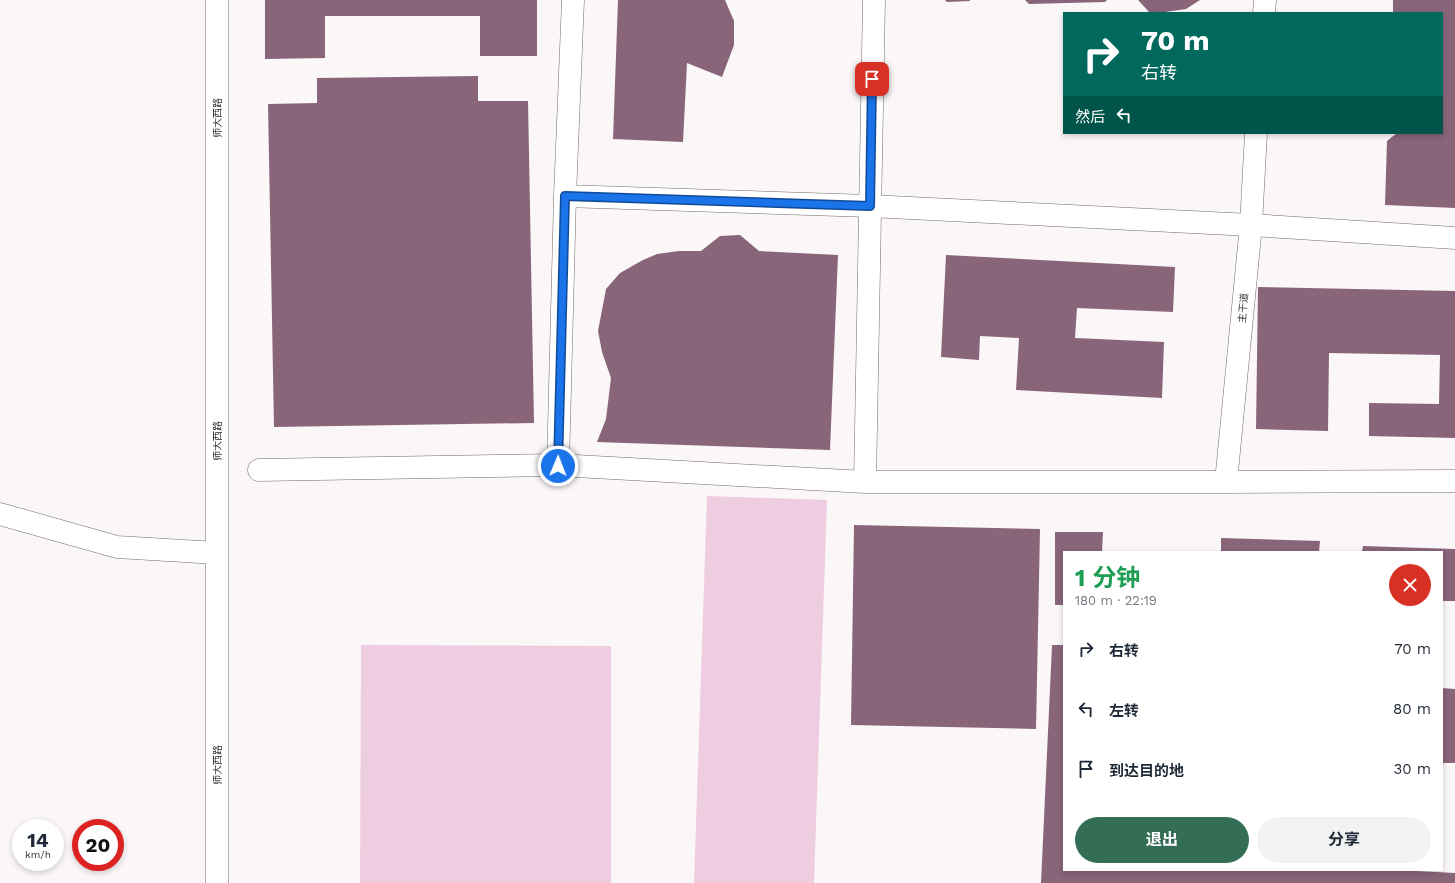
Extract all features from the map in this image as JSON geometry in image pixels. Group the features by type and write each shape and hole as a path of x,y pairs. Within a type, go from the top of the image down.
{"street":[{"name":"师大西路","path":"217,0 217,883"},
{"path":"558,466 565,196 573,0"},
{"path":"865,482 874,0"},
{"path":"1264,12 1265,0"},
{"name":"主干道","path":"1226,482 1250,225 1256,134"},
{"path":"565,196 870,206 1250,225 1455,238"},
{"path":"258,470 558,466 865,482 1455,481"},
{"path":"0,514 117,547 217,553"}],"shaded area":[{"path":"707,496 827,500 814,883 694,883"},
{"path":"361,645 611,646 611,883 360,883"}],"building":[{"path":"265,0 537,0 537,56 480,56 480,16 325,16 325,58 265,59"},
{"path":"618,0 725,0 734,21 734,45 722,77 687,63 683,142 613,139"},
{"path":"945,0 970,0 970,1 947,2"},
{"path":"1025,0 1107,0 1105,2 1029,4"},
{"path":"1138,0 1200,0 1186,9 1165,12 1149,12"},
{"path":"1393,0 1455,0 1455,208 1385,205 1387,141 1396,134 1443,134 1443,12 1393,12"},
{"path":"478,76 478,101 528,101 534,423 274,427 268,104 317,103 317,78"},
{"path":"740,235 759,251 838,255 830,450 597,442 606,419 611,378 602,352 598,331 606,289 620,273 657,254 679,251 701,251 720,236"},
{"path":"946,255 1175,267 1173,312 1077,308 1075,338 1164,342 1162,398 1016,390 1019,338 980,336 979,360 941,357"},
{"path":"1258,287 1455,291 1455,438 1369,436 1369,403 1439,404 1440,355 1329,353 1328,431 1256,429"},
{"path":"854,525 1040,529 1036,729 851,725"},
{"path":"1055,532 1103,532 1102,551 1063,551 1063,605 1055,605"},
{"path":"1221,538 1320,541 1319,551 1221,551"},
{"path":"1363,546 1455,549 1455,601 1443,601 1443,551 1362,551"},
{"path":"1052,645 1063,645 1063,871 1416,871 1455,873 1455,883 1041,883"},
{"path":"1443,688 1455,689 1455,763 1443,763"}],"route":[{"path":"558,466 565,196 870,206 872,79"}]}
